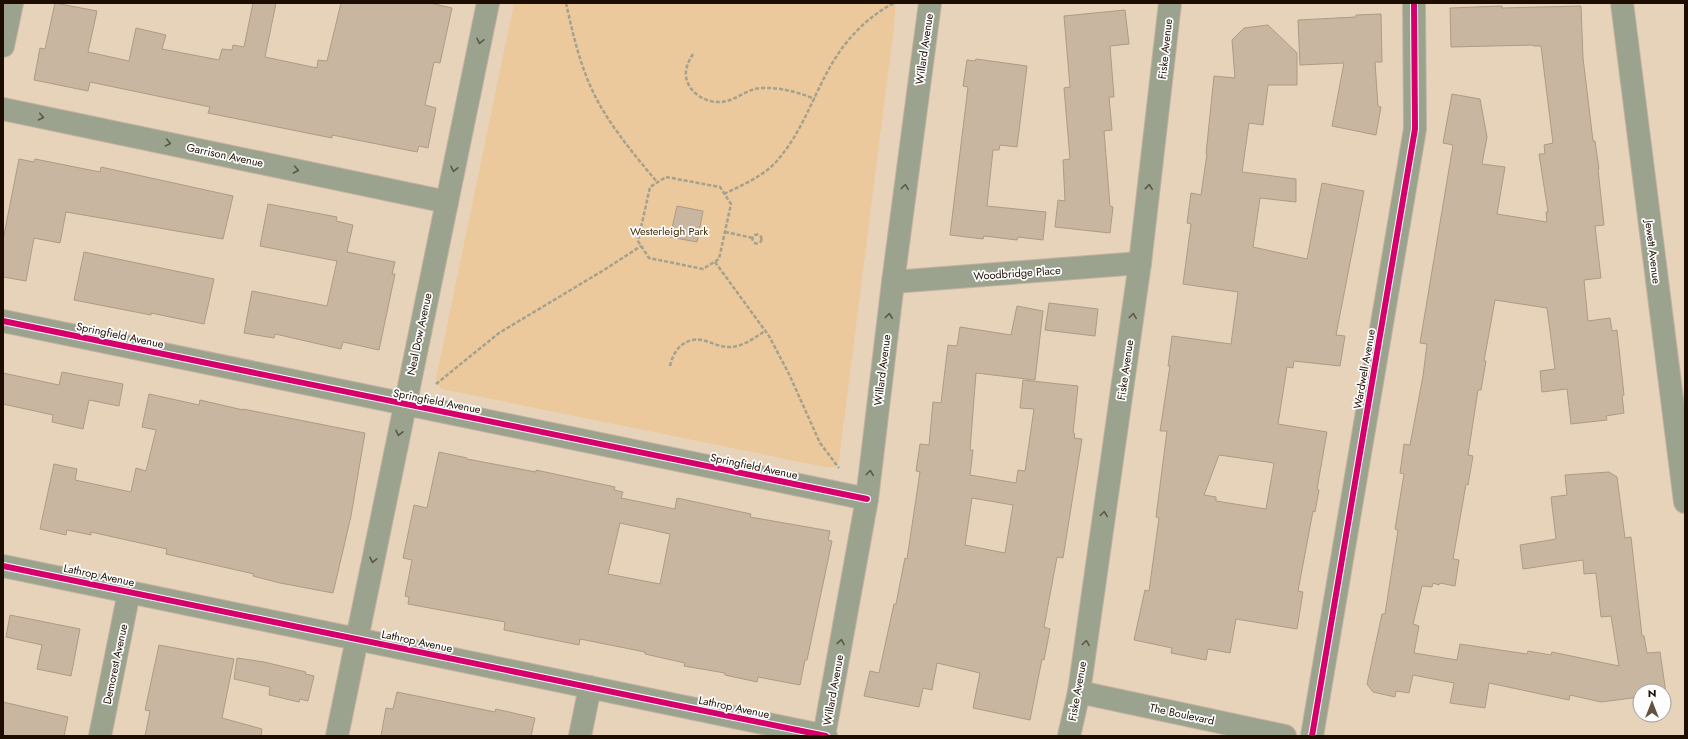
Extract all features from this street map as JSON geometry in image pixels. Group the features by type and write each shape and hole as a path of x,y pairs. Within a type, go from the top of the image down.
{"street":[{"path":"3,46 12,3"},
{"name":"Neal Dow Avenue","path":"337,736 488,3"},
{"name":"Willard Avenue","path":"825,736 867,500 893,282 930,3"},
{"name":"Fiske Avenue","path":"1069,736 1078,692 1140,263 1170,3"},
{"name":"Wardwell Avenue","path":"1312,736 1415,128 1414,3"},
{"name":"Jewett Avenue","path":"1622,3 1685,502"},
{"name":"Garrison Avenue","path":"3,109 447,202"},
{"name":"Woodbridge Place","path":"893,282 1140,263"},
{"name":"Springfield Avenue","path":"3,321 867,500"},
{"name":"Lathrop Avenue","path":"3,566 825,736"},
{"name":"Demorest Avenue","path":"100,736 130,592"},
{"path":"580,736 590,687"},
{"name":"The Boulevard","path":"1078,692 1285,736"}],"path":[{"path":"566,3 574,39 592,88 622,139 657,182"},
{"path":"724,194 758,177 776,162 794,138 831,66 849,41 872,16 894,3"},
{"path":"693,54 688,63 686,76 691,88 702,98 721,102 748,91 769,88 792,91 815,99"},
{"path":"666,177 720,188 731,204 719,259 703,269 649,258 638,242 650,187 657,182 666,177"},
{"path":"725,232 753,238"},
{"path":"434,386 499,333 641,246"},
{"path":"715,262 765,331 789,374 820,443 841,470"},
{"path":"670,366 677,349 682,344 690,341 696,340 722,346 734,346 749,342 765,331"}],"green space":[{"name":"Westerleigh Park","path":"514,3 896,3 839,461 836,466 830,468 442,389 436,383"}],"building":[{"path":"55,3 97,11 88,52 129,61 136,28 166,35 162,49 219,60 222,49 232,50 233,45 244,47 253,3 276,3 265,57 317,68 318,60 327,61 341,3 430,3 452,8 440,63 434,62 425,105 436,108 428,148 419,146 417,152 332,135 332,138 208,113 210,107 90,82 88,91 34,80 40,48 45,49"},
{"path":"1502,6 1502,8 1581,6 1583,58 1593,141 1595,141 1599,169 1604,225 1595,226 1601,278 1584,280 1588,321 1610,318 1612,331 1617,330 1624,395 1622,396 1624,413 1606,416 1607,420 1571,424 1567,389 1542,392 1540,371 1555,369 1547,308 1495,300 1484,361 1486,361 1481,390 1478,390 1468,455 1473,456 1468,485 1466,484 1453,559 1459,560 1455,586 1433,583 1432,587 1422,586 1413,624 1419,626 1414,653 1457,660 1460,644 1527,654 1528,651 1551,655 1552,652 1619,666 1611,616 1601,617 1596,573 1584,574 1583,560 1523,569 1520,545 1556,539 1551,497 1567,495 1565,475 1609,472 1617,477 1625,538 1631,537 1642,636 1644,636 1647,653 1660,652 1665,683 1632,683 1632,698 1601,702 1570,695 1569,700 1489,683 1485,708 1450,703 1454,683 1413,675 1409,693 1396,691 1395,697 1373,692 1367,684 1382,614 1385,614 1398,530 1395,529 1404,474 1400,473 1404,444 1410,445 1423,376 1427,344 1420,343 1453,145 1443,143 1452,94 1480,99 1487,137 1482,164 1505,167 1497,214 1547,222 1546,212 1548,212 1539,154 1545,154 1544,145 1553,143 1541,46 1451,47 1450,8"},
{"path":"1125,10 1129,44 1110,46 1114,97 1109,97 1112,130 1104,131 1110,206 1113,207 1110,233 1055,227 1058,200 1065,201 1063,160 1070,159 1064,88 1070,87 1064,16"},
{"path":"1381,14 1382,62 1375,62 1378,106 1381,107 1376,135 1332,126 1344,63 1300,65 1298,20"},
{"path":"1268,25 1297,53 1297,85 1268,85 1263,125 1249,123 1242,172 1296,179 1296,202 1260,198 1253,247 1307,259 1322,183 1364,191 1336,335 1345,336 1340,366 1294,361 1293,368 1287,367 1278,424 1327,432 1317,489 1319,490 1315,512 1313,511 1298,591 1303,592 1297,629 1236,619 1230,653 1208,649 1206,660 1171,653 1172,648 1134,640 1145,590 1149,591 1159,518 1156,517 1167,431 1160,431 1170,366 1168,366 1172,336 1231,344 1238,292 1183,284 1191,224 1187,223 1191,193 1201,195 1207,154 1214,76 1235,78 1232,40 1244,28","holes":["1219,455 1274,463 1266,509 1216,501 1216,497 1204,495"]},
{"path":"976,59 1027,66 1017,147 1000,145 999,150 993,150 987,206 1046,212 1043,240 1018,237 1017,240 984,236 983,239 950,235 968,87 963,86 967,60 975,61"},
{"path":"19,159 34,162 35,159 100,172 101,167 233,196 223,239 66,212 60,243 34,238 26,281 3,277 3,240"},
{"path":"268,204 337,217 336,221 353,225 347,252 395,262 392,274 395,274 379,350 343,342 341,349 275,334 274,338 244,333 252,291 327,306 337,261 260,246"},
{"path":"677,206 703,211 697,242 670,237"},
{"path":"84,252 214,279 204,324 74,300"},
{"path":"1049,303 1098,309 1095,336 1045,330"},
{"path":"1017,306 1043,311 1035,380 976,373 970,450 973,450 970,475 1016,483 1018,470 1025,471 1034,409 1020,408 1023,380 1078,386 1073,433 1075,434 1074,438 1082,439 1063,558 1057,557 1044,627 1050,629 1044,660 1042,659 1030,720 973,708 980,673 937,663 932,690 923,688 919,707 864,696 870,671 879,673 894,604 896,604 905,558 907,559 920,472 916,471 920,444 929,445 933,402 941,403 948,345 957,346 960,327 1011,335","holes":["972,498 1013,505 1005,553 965,545"]},
{"path":"62,372 123,384 119,406 89,400 83,429 52,422 53,415 3,404 3,373 59,385"},
{"path":"149,394 199,405 200,400 243,410 365,433 351,516 333,593 280,583 253,576 254,574 166,554 167,549 91,532 91,535 67,530 66,535 40,529 54,464 77,469 75,480 131,492 136,468 146,471 156,430 142,427"},
{"path":"439,452 467,459 536,472 536,470 615,487 614,490 623,492 621,498 675,509 677,498 751,514 750,517 830,531 828,540 832,541 807,660 805,660 800,685 758,677 757,682 725,675 725,673 684,666 685,663 645,654 645,652 580,639 579,645 504,630 505,622 408,604 409,597 405,596 412,560 403,558 414,505 427,508","holes":["620,523 670,534 660,584 608,574"]},
{"path":"10,615 80,629 71,676 37,669 42,645 6,637"},
{"path":"159,645 234,659 222,718 262,729 261,736 145,736 150,711 145,710"},
{"path":"237,658 264,662 306,672 305,674 314,676 308,701 300,699 299,702 269,695 270,687 234,679"},
{"path":"397,692 495,712 496,709 535,718 531,736 381,736 386,708 393,709"},
{"path":"3,702 68,717 64,736 3,736"}],"cycle path":[{"path":"1312,736 1415,129 1414,3"},
{"path":"3,321 867,499"},
{"path":"3,566 826,736"}]}
